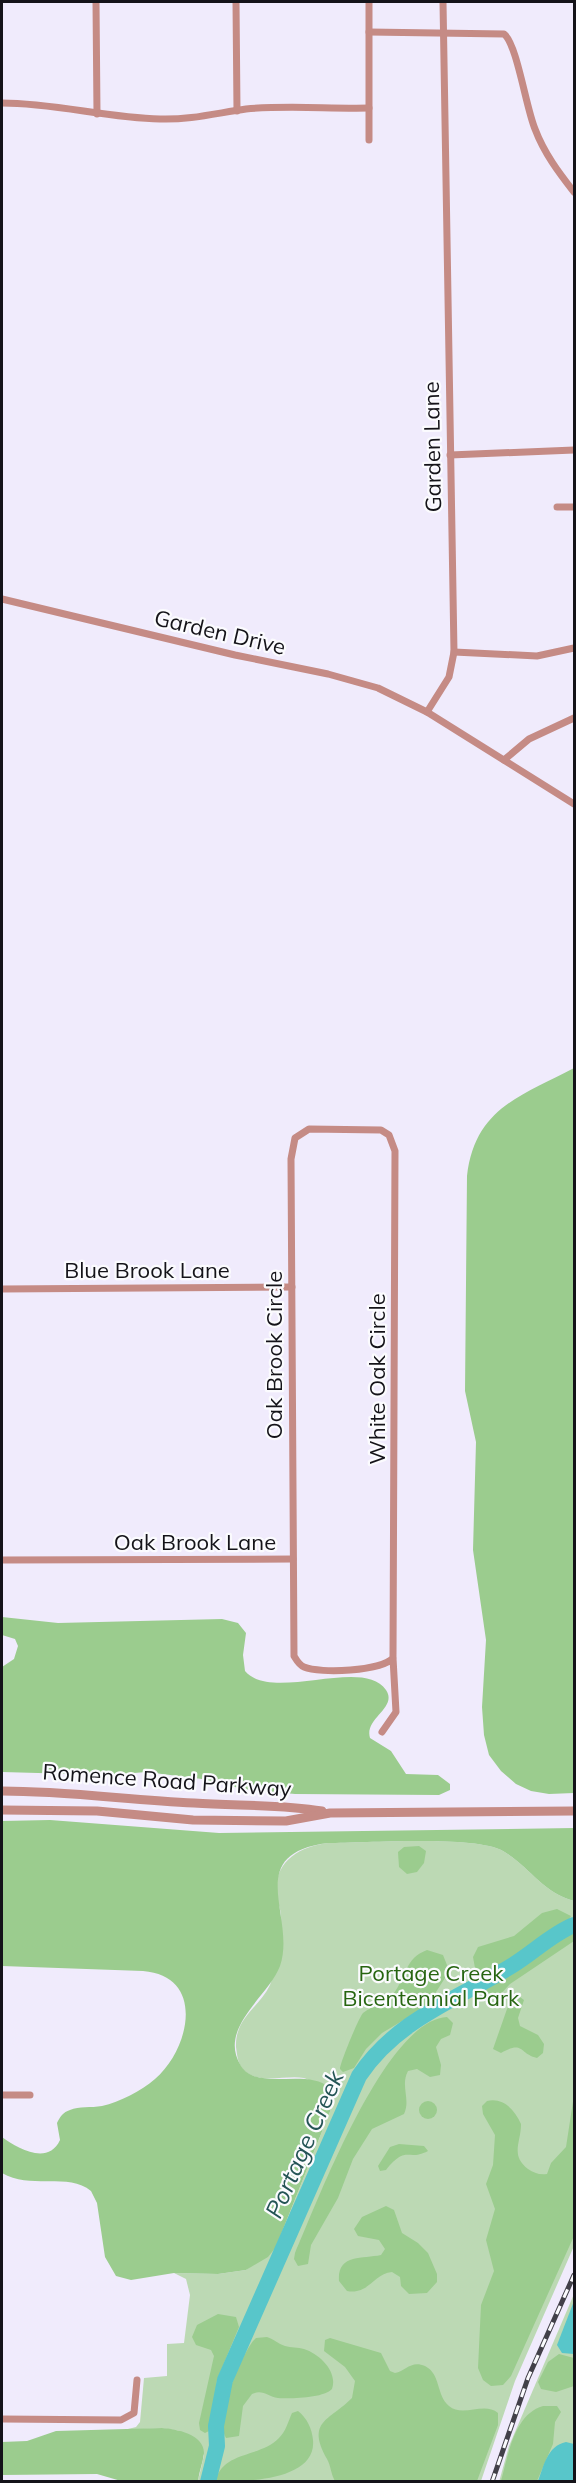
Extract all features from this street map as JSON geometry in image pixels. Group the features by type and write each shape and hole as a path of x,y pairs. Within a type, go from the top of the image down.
{"street":[{"path":"96,2 97,114"},
{"path":"236,2 237,111"},
{"path":"369,2 369,140"},
{"name":"Garden Lane","path":"427,712 449,677 454,652 443,2"},
{"path":"369,32 501,33 510,38 525,102 535,129 543,148 574,192"},
{"path":"2,103 163,119 195,118 237,111 369,108"},
{"path":"450,455 574,450"},
{"path":"557,507 574,507"},
{"name":"Garden Drive","path":"2,599 235,655 328,674 378,688 427,712"},
{"path":"454,652 537,656 574,648"},
{"path":"427,712 574,804"},
{"path":"504,760 530,739 574,718"},
{"name":"White Oak Circle","path":"292,1151 296,1138 309,1129 375,1128 386,1132 394,1145 393,1658 396,1712 382,1732"},
{"name":"Oak Brook Circle","path":"292,1151 292,1559"},
{"name":"Blue Brook Lane","path":"2,1289 292,1287"},
{"name":"Oak Brook Lane","path":"2,1560 292,1559 294,1652 299,1664 311,1669 371,1669 385,1666 393,1658"},
{"name":"Romence Road Parkway","path":"2,1791 70,1792 193,1803 285,1805 330,1813"},
{"name":"Romence Road Parkway","path":"2,1810 97,1811 205,1821 286,1821 330,1813 574,1811"},
{"path":"2,2095 30,2095"},
{"path":"2,2419 121,2420 134,2413 137,2380"}],"green space":[{"path":"574,1068 574,1793 549,1794 531,1791 516,1784 501,1771 489,1755 484,1735 482,1707 486,1640 473,1550 476,1442 465,1391 467,1176 472,1153 480,1134 490,1119 519,1097"},
{"path":"2,1617 58,1623 222,1619 238,1623 246,1633 243,1655 245,1671 258,1680 275,1683 358,1677 374,1681 386,1690 389,1696 388,1702 369,1731 370,1738 391,1751 406,1774 438,1775 450,1784 450,1790 439,1795 295,1794 243,1789 202,1779 146,1772 110,1775 2,1772 2,1667 14,1659 18,1646 15,1639 2,1635"},
{"path":"50,1820 219,1833 574,1828 574,1901 553,1892 503,1851 469,1843 419,1841 328,1843 302,1849 286,1860 279,1874 278,1890 283,1947 280,1966 240,2026 235,2039 235,2052 241,2066 249,2074 271,2079 309,2079 320,2082 330,2088 333,2094 331,2109 276,2247 268,2257 246,2270 218,2274 174,2273 131,2280 116,2276 105,2257 97,2203 91,2191 82,2185 61,2181 25,2180 2,2173 2,2137 24,2150 48,2152 55,2148 60,2140 57,2123 65,2112 116,2102 137,2092 155,2079 177,2050 186,2016 184,1999 176,1986 163,1976 143,1971 2,1966 2,1821"},
{"name":"Portage Creek Bicentennial Park","path":"445,1841 489,1846 512,1857 553,1892 574,1901 574,2246 515,2381 481,2481 198,2481 204,2455 180,2431 162,2428 124,2430 136,2427 140,2422 144,2378 167,2376 167,2344 184,2343 190,2295 186,2279 174,2273 218,2274 246,2270 276,2247 331,2109 333,2101 316,2085 304,2078 261,2078 246,2072 239,2063 236,2047 239,2028 243,2020 265,1993 272,1980 281,1922 276,1890 280,1870 292,1856 300,1851 328,1843"},
{"path":"419,1846 426,1851 424,1863 417,1872 407,1874 399,1867 398,1852 404,1847"},
{"path":"557,1909 571,1916 566,1924 513,1961 486,1973 475,1968 473,1957 478,1947 514,1936 542,1913"},
{"path":"574,1931 574,1941 510,1984 497,1998 487,2000 480,1997 480,1992 485,1986 521,1967"},
{"path":"427,1950 443,1955 447,1965 445,1978 427,2006 382,2033 366,2049 354,2068 343,2072 340,2069 343,2058 363,2013 391,1997 410,1963 420,1953"},
{"path":"517,1995 524,2000 518,2018 520,2026 538,2035 544,2044 543,2053 537,2058 518,2048 508,2049 501,2053 493,2049 507,2009"},
{"path":"447,2017 453,2023 450,2035 441,2039 436,2047 441,2065 440,2075 430,2077 417,2069 408,2071 405,2082 406,2108 404,2114 372,2129 353,2159 338,2198 311,2245 308,2264 298,2266 294,2259 295,2253 319,2195 356,2117 377,2080 400,2048 424,2026"},
{"path":"574,2095 574,2236 511,2376 503,2385 491,2386 483,2380 478,2368 481,2305 494,2271 486,2240 495,2209 486,2184 493,2165 495,2135 483,2114 482,2106 487,2101 493,2100 503,2103 512,2110 521,2124 519,2159 532,2172 547,2174 551,2163 566,2147"},
{"path":"428,2101 434,2104 437,2110 434,2116 428,2119 422,2116 419,2110 422,2104"},
{"path":"399,2144 424,2146 428,2151 416,2155 403,2155 386,2170 380,2171 378,2166 390,2147"},
{"path":"386,2206 394,2210 402,2233 418,2243 428,2253 437,2274 437,2282 427,2293 409,2294 401,2286 400,2277 392,2272 380,2276 361,2290 347,2291 339,2281 339,2272 346,2262 381,2255 385,2249 379,2240 358,2236 354,2229 362,2217"},
{"path":"574,2294 574,2481 499,2482 509,2446"},
{"path":"218,2314 236,2317 239,2327 217,2380 211,2430 205,2433 200,2430 199,2423 214,2356 211,2350 196,2345 192,2337 197,2325"},
{"path":"267,2337 285,2346 310,2351 321,2359 330,2370 332,2389 315,2396 299,2398 278,2398 259,2392 252,2394 243,2406 239,2436 226,2438 223,2418 236,2374 253,2341 256,2338"},
{"path":"330,2338 381,2353 390,2371 395,2373 416,2364 425,2366 434,2374 445,2401 455,2409 486,2409 498,2413 498,2425 477,2481 335,2481 321,2446 320,2429 328,2417 352,2398 355,2381 345,2367 324,2351 325,2340"},
{"path":"559,2354 574,2358 574,2386 556,2392 541,2389 538,2382 548,2362"},
{"path":"543,2406 557,2406 561,2412 555,2422 553,2444 537,2481 501,2481 510,2448 519,2427 533,2410"},
{"path":"298,2411 308,2424 313,2440 311,2454 303,2464 276,2476 243,2481 215,2481 226,2464 262,2449 279,2438 292,2413"},
{"path":"162,2428 181,2431 199,2441 204,2453 198,2481 121,2481 97,2474 2,2475 2,2442 27,2441 56,2431"}],"water":[{"path":"574,2301 574,2354 562,2353 557,2345"},
{"path":"566,2442 574,2444 574,2481 538,2481 550,2452"}],"waterway":[{"name":"Portage Creek","path":"208,2482 217,2446 216,2426 225,2380 359,2076 374,2056 410,2025 513,1965 574,1925"}],"railway":[{"path":"492,2482 528,2378 574,2275"}]}
